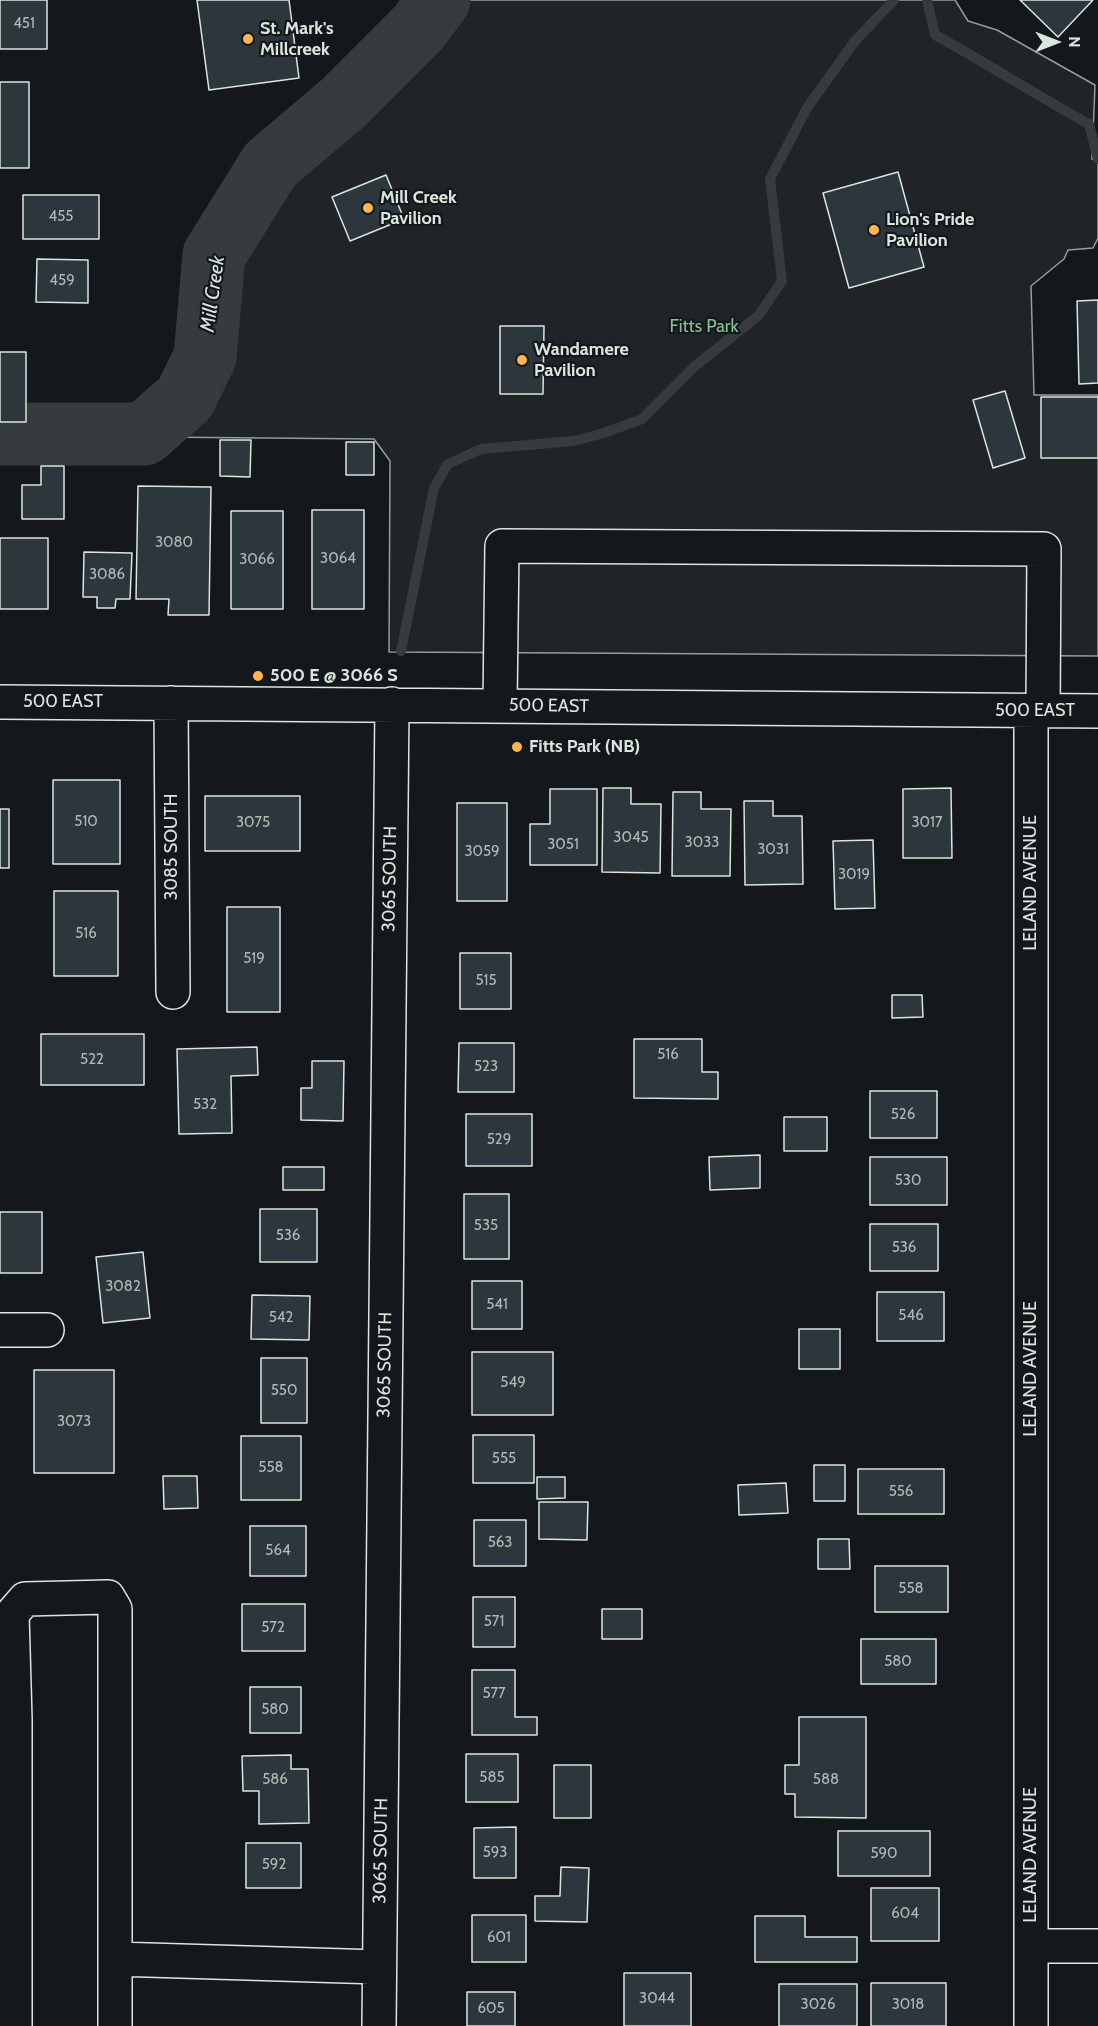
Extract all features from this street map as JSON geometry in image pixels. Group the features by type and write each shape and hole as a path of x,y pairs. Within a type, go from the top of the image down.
{"street":[{"name":"LELAND AVENUE","path":"500,705 502,546 1044,549 1037,711 1031,2026"},
{"name":"500 EAST","path":"0,702 1098,711"},
{"name":"3085 SOUTH","path":"171,703 173,992"},
{"name":"3065 SOUTH","path":"379,2026 392,704"},
{"path":"0,1330 47,1330"},
{"path":"15,2026 7,1720 12,1614 25,1599 108,1597 115,1610 115,2026"},
{"path":"1031,1946 1098,1946"},
{"path":"115,1959 379,1967"}],"green space":[{"name":"Fitts Park","path":"408,0 955,0 968,21 997,30 1095,85 1092,159 1098,159 1098,238 1093,248 1068,250 1064,259 1031,286 1034,395 1098,395 1098,656 389,652 390,461 374,439 154,437 173,416 191,352 205,248 261,152 311,103"}],"building":[{"path":"0,0 47,0 47,49 0,49"},
{"name":"St. Mark's Millcreek","path":"197,0 289,0 299,78 209,90"},
{"path":"1020,0 1093,0 1058,37"},
{"path":"0,82 29,82 29,168 0,168"},
{"name":"Lion's Pride Pavilion","path":"898,172 924,267 849,288 823,193"},
{"name":"Mill Creek Pavilion","path":"386,175 404,219 350,241 332,197"},
{"path":"23,195 99,195 99,239 23,239"},
{"path":"37,259 88,260 88,303 36,302"},
{"path":"1098,300 1098,383 1079,384 1077,301"},
{"name":"Wandamere Pavilion","path":"500,326 544,326 543,394 500,394"},
{"path":"0,352 26,352 26,422 0,422"},
{"path":"1005,391 1025,458 993,468 973,400"},
{"path":"1041,397 1098,397 1098,458 1041,458"},
{"path":"220,440 251,440 250,477 220,476"},
{"path":"346,442 374,442 374,475 346,475"},
{"path":"41,466 64,466 64,519 22,519 22,485 41,485"},
{"path":"138,486 211,487 209,615 168,615 169,599 136,599"},
{"path":"312,510 364,510 364,609 312,609"},
{"path":"231,511 283,511 283,609 231,609"},
{"path":"0,538 48,538 48,609 0,609"},
{"path":"84,552 132,553 130,599 116,599 115,608 97,608 97,597 83,597"},
{"path":"53,780 120,780 120,864 53,864"},
{"path":"603,788 631,788 631,804 661,804 660,873 602,872"},
{"path":"951,788 952,858 903,858 903,789"},
{"path":"550,789 597,789 597,865 530,865 530,824 550,824"},
{"path":"673,792 701,792 701,809 731,809 730,876 672,876"},
{"path":"205,796 300,796 300,851 205,851"},
{"path":"744,801 773,801 773,816 802,816 803,884 745,885"},
{"path":"457,803 507,803 507,901 457,901"},
{"path":"0,809 9,809 9,868 0,868"},
{"path":"873,840 875,908 835,909 833,841"},
{"path":"54,891 118,891 118,976 54,976"},
{"path":"227,907 280,907 280,1012 227,1012"},
{"path":"460,953 511,953 511,1009 460,1009"},
{"path":"892,995 922,995 923,1017 892,1018"},
{"path":"41,1034 144,1034 144,1085 41,1085"},
{"path":"634,1039 702,1039 702,1072 718,1072 718,1099 634,1098"},
{"path":"459,1043 514,1043 514,1092 458,1092"},
{"path":"257,1047 258,1075 231,1076 232,1133 179,1134 177,1049"},
{"path":"312,1061 344,1061 343,1121 301,1120 301,1088 312,1088"},
{"path":"870,1091 937,1091 937,1138 870,1138"},
{"path":"466,1114 532,1114 532,1166 466,1166"},
{"path":"784,1117 827,1117 827,1151 784,1151"},
{"path":"760,1155 760,1188 710,1190 709,1157"},
{"path":"870,1157 947,1157 947,1205 870,1205"},
{"path":"283,1167 324,1167 324,1190 283,1190"},
{"path":"464,1194 509,1194 509,1259 464,1259"},
{"path":"260,1209 317,1209 317,1262 260,1262"},
{"path":"0,1212 42,1212 42,1273 0,1273"},
{"path":"870,1224 938,1224 938,1271 870,1271"},
{"path":"143,1252 150,1318 103,1323 96,1257"},
{"path":"472,1281 522,1281 522,1329 472,1329"},
{"path":"877,1292 944,1292 944,1341 877,1341"},
{"path":"252,1295 310,1296 309,1340 251,1339"},
{"path":"799,1329 840,1329 840,1369 799,1369"},
{"path":"472,1352 553,1352 553,1415 472,1415"},
{"path":"261,1358 307,1358 307,1423 261,1423"},
{"path":"34,1370 114,1370 114,1473 34,1473"},
{"path":"473,1435 534,1435 534,1483 473,1483"},
{"path":"241,1436 301,1436 301,1500 241,1500"},
{"path":"814,1465 845,1465 845,1501 814,1501"},
{"path":"858,1469 944,1469 944,1514 858,1514"},
{"path":"163,1476 197,1476 198,1508 164,1509"},
{"path":"537,1477 565,1477 565,1498 537,1499"},
{"path":"786,1483 788,1513 739,1515 738,1485"},
{"path":"539,1502 588,1502 587,1540 539,1539"},
{"path":"474,1520 526,1520 526,1566 474,1566"},
{"path":"250,1526 306,1526 306,1576 250,1576"},
{"path":"818,1539 849,1539 850,1569 818,1569"},
{"path":"875,1566 948,1566 948,1612 875,1612"},
{"path":"473,1597 515,1597 515,1647 473,1647"},
{"path":"242,1604 305,1604 305,1651 242,1651"},
{"path":"602,1609 642,1609 642,1639 602,1639"},
{"path":"861,1639 936,1639 936,1684 861,1684"},
{"path":"472,1670 515,1670 515,1717 537,1717 537,1735 472,1735"},
{"path":"250,1687 301,1687 301,1733 250,1733"},
{"path":"799,1717 866,1717 866,1818 795,1817 795,1794 785,1794 785,1765 799,1765"},
{"path":"466,1754 518,1754 518,1802 466,1802"},
{"path":"291,1755 291,1769 308,1769 309,1823 259,1824 259,1791 243,1791 242,1756"},
{"path":"554,1765 591,1765 591,1818 554,1818"},
{"path":"516,1827 516,1878 474,1878 474,1828"},
{"path":"838,1831 930,1831 930,1876 838,1876"},
{"path":"246,1843 301,1843 301,1888 246,1888"},
{"path":"561,1867 589,1868 587,1922 535,1921 535,1896 560,1896"},
{"path":"871,1888 939,1888 939,1941 871,1941"},
{"path":"472,1915 526,1915 526,1962 472,1962"},
{"path":"755,1916 805,1916 805,1937 857,1937 857,1962 755,1962"},
{"path":"624,1973 691,1973 691,2026 624,2026"},
{"path":"871,1983 946,1983 946,2026 871,2026"},
{"path":"779,1984 857,1984 857,2026 779,2026"},
{"path":"467,1992 515,1992 515,2026 467,2026"}],"waterway":[{"name":"Mill Creek","path":"0,434 144,434 185,398 205,357 214,255 270,165 343,103 419,27 439,0"},
{"path":"401,651 434,488 448,464 481,449 574,441 642,419 695,366 759,315 782,281 770,179 807,108 855,41 894,0"},
{"path":"927,0 935,35 1089,124 1098,159"}],"place":[{"name":"St. Mark's Millcreek","path":"248,39"},
{"name":"Mill Creek Pavilion","path":"368,208"},
{"name":"Lion's Pride Pavilion","path":"874,230"},
{"name":"Wandamere Pavilion","path":"522,360"},
{"name":"500 E @ 3066 S","path":"258,676"},
{"name":"Fitts Park (NB)","path":"517,747"}]}
